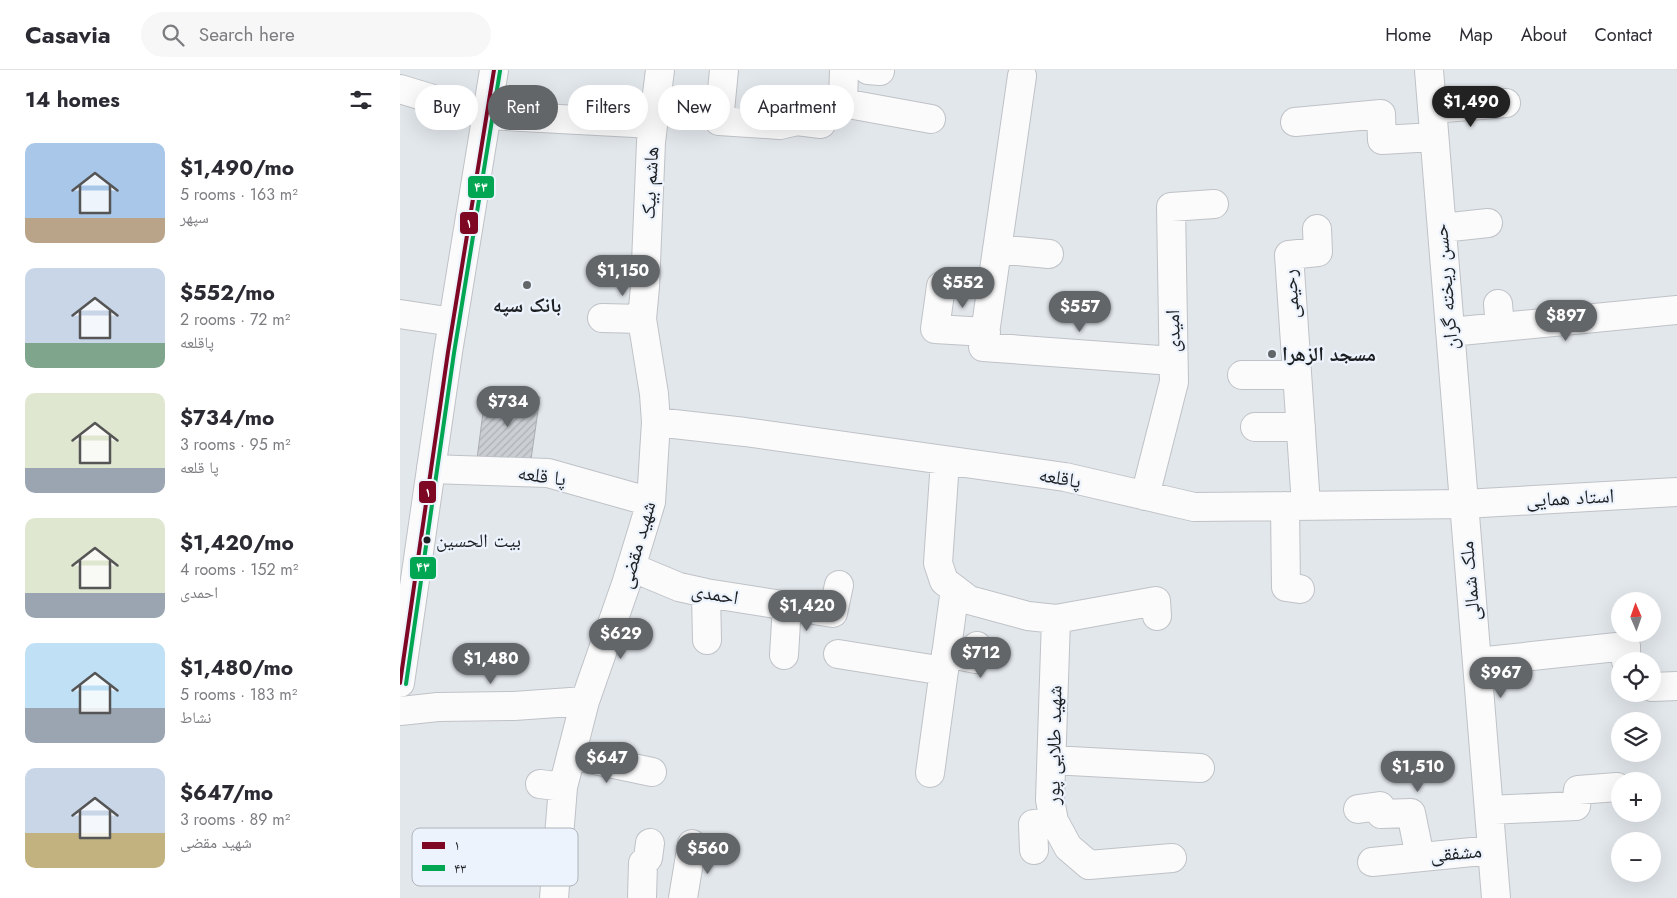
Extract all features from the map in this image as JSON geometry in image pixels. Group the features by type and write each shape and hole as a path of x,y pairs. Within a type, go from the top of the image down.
{"street":[{"path":"400,684 453,322 494,70"},
{"name":"هاشم بیک","path":"656,422 654,394 642,319 654,124 660,70"},
{"path":"724,70 719,121 740,122"},
{"path":"844,70 842,103 931,119"},
{"path":"868,70 880,70"},
{"name":"حسن ریخته گران","path":"1429,70 1464,504"},
{"path":"1022,76 983,347 1173,361"},
{"name":"هاشم بیک","path":"400,89 486,116 654,124"},
{"path":"1432,109 1506,104"},
{"path":"1295,122 1382,114 1382,140 1434,137"},
{"name":"امیدی","path":"1145,496 1174,382 1171,207 1214,204"},
{"path":"1442,228 1488,223"},
{"name":"رحیمی","path":"1300,588 1286,587 1296,506 1301,427 1289,255 1318,252 1317,229"},
{"path":"997,249 1049,254"},
{"path":"941,286 935,328 986,332"},
{"path":"1450,332 1499,315 1677,310"},
{"path":"400,314 453,322"},
{"path":"602,318 642,319"},
{"path":"1242,375 1297,376"},
{"name":"پاقلعه","path":"656,422 745,432 1065,477 1194,507 1464,504"},
{"name":"شهید مقضی","path":"553,828 552,786 571,755 585,702 651,502 656,422"},
{"path":"1255,427 1301,427"},
{"path":"945,460 938,563 944,581 969,600 1028,616 1056,619 1156,601 1157,616"},
{"name":"پا قلعه","path":"431,469 548,473 651,502"},
{"name":"استاد همایی","path":"1464,504 1677,492"},
{"name":"ملک شمالی","path":"1464,504 1496,898"},
{"name":"احمدی","path":"631,567 679,587 833,613 839,585"},
{"path":"930,773 955,589"},
{"path":"706,593 707,640"},
{"path":"784,655 787,606"},
{"name":"شهید طلایی پور","path":"1056,619 1050,800 1054,821 1068,847 1089,865 1172,858"},
{"path":"838,654 945,662 976,659 977,646"},
{"path":"1477,662 1626,646 1626,652"},
{"path":"1661,687 1677,686"},
{"path":"400,711 438,707 514,706 585,702"},
{"path":"571,755 652,772"},
{"path":"1052,760 1200,768"},
{"path":"1489,810 1576,806 1578,790 1611,787"},
{"name":"مشفقی","path":"1358,809 1380,806 1381,814 1411,813 1420,857"},
{"path":"1034,850 1034,824 1054,821"},
{"path":"642,898 643,863 648,858 650,843"},
{"path":"683,898 692,844"},
{"name":"مشفقی","path":"1372,862 1492,850"}],"building":[{"path":"486,389 540,397 530,466 477,459"}],"transit line":[{"name":"۱","path":"400,683 448,352 494,70"},
{"name":"۴۳","path":"406,684 454,353 500,71"}],"place":[{"name":"بانک سپه","path":"527,285"},
{"name":"مسجد الزهرا","path":"1272,354"},
{"name":"بیت الحسین","path":"427,540"}]}
